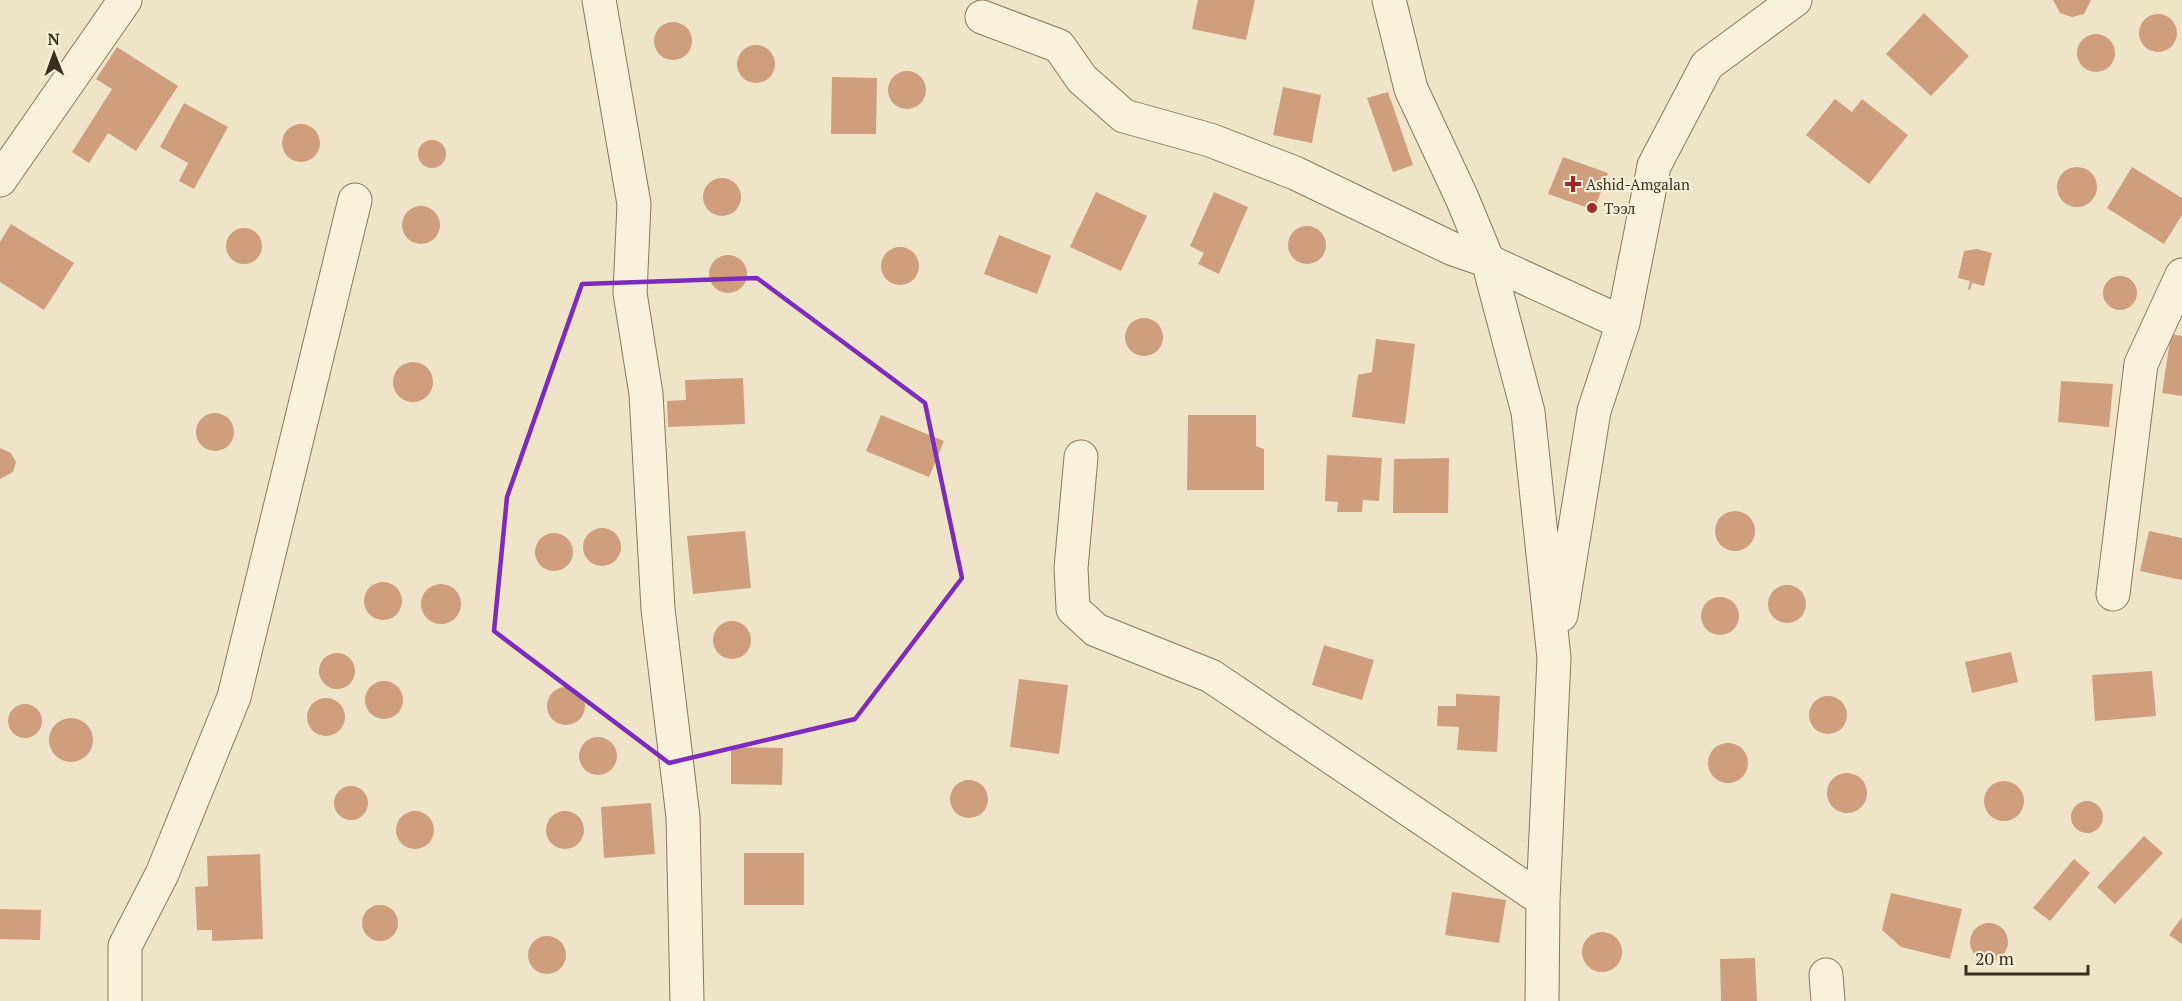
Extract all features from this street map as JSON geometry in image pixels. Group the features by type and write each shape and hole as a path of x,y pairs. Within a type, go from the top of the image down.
{"street":[{"path":"0,180 125,0"},
{"path":"599,0 634,204 630,293 646,394 658,609 683,818 687,1001"},
{"path":"1389,0 1411,89 1462,198 1488,261 1528,412 1554,658"},
{"path":"1542,1001 1543,900 1554,658 1594,411 1623,323 1654,166 1707,65 1795,0"},
{"path":"982,17 1059,46 1082,79 1124,116 1210,140 1295,173 1453,249 1488,261 1623,323"},
{"path":"125,1001 125,946 162,874 234,697 355,201"},
{"path":"2113,594 2141,364 2182,275"},
{"path":"1081,457 1071,568 1073,609 1096,630 1211,676 1543,900"}],"highlighted area":[{"path":"757,278 925,403 962,578 855,719 669,763 494,631 507,497 582,284"}],"building":[{"path":"1198,0 1255,0 1246,40 1192,29"},
{"path":"2053,0 2091,0 2084,14 2072,17 2060,13"},
{"path":"1924,13 1969,56 1931,96 1886,54"},
{"path":"2158,14 2165,15 2171,20 2176,26 2176,40 2171,46 2165,51 2158,52 2151,51 2145,46 2140,40 2139,33 2140,26 2145,20 2151,15"},
{"path":"673,22 686,28 692,41 686,54 673,60 660,54 654,41 660,28"},
{"path":"2096,34 2109,40 2115,53 2109,66 2096,72 2083,66 2077,53 2083,40"},
{"path":"756,45 769,51 775,64 769,77 756,83 743,77 737,64 743,51"},
{"path":"117,47 178,86 136,151 108,133 89,163 72,152 112,89 96,79"},
{"path":"907,71 920,77 926,90 920,103 907,109 894,103 888,90 894,77"},
{"path":"832,77 877,78 876,134 831,134"},
{"path":"1283,87 1321,95 1312,143 1273,135"},
{"path":"1388,92 1413,165 1393,172 1367,98"},
{"path":"1835,99 1852,112 1862,99 1908,135 1869,184 1806,135"},
{"path":"184,103 228,127 194,189 179,181 188,163 160,147"},
{"path":"301,124 308,125 314,130 319,136 319,150 314,156 308,161 301,162 294,161 288,156 283,150 282,143 283,136 288,130 294,125"},
{"path":"432,140 442,144 446,154 442,164 432,168 422,164 418,154 422,144"},
{"path":"1563,157 1608,173 1594,210 1548,194"},
{"path":"2077,167 2085,168 2091,173 2096,179 2096,195 2091,201 2085,206 2077,207 2069,206 2063,201 2058,195 2057,187 2058,179 2063,173 2069,168"},
{"path":"2132,167 2182,198 2182,215 2164,244 2107,208"},
{"path":"722,178 735,184 741,197 735,210 722,216 709,210 703,197 709,184"},
{"path":"1096,192 1147,216 1121,271 1070,247"},
{"path":"1214,192 1248,207 1219,274 1198,264 1204,253 1190,246"},
{"path":"421,206 434,212 440,225 434,238 421,244 408,238 402,225 408,212"},
{"path":"11,224 74,263 44,310 0,282 0,242"},
{"path":"1307,226 1320,232 1326,245 1320,258 1307,264 1294,258 1288,245 1294,232"},
{"path":"244,228 257,233 262,246 257,259 244,264 231,259 226,246 231,233"},
{"path":"999,235 1051,256 1037,294 984,274"},
{"path":"900,247 913,253 919,266 913,279 900,285 887,279 881,266 887,253"},
{"path":"1977,249 1992,253 1984,286 1972,283 1970,290 1968,289 1970,281 1958,278 1964,251"},
{"path":"728,255 741,261 747,274 741,287 728,293 715,287 709,274 715,261"},
{"path":"2120,276 2132,281 2137,293 2132,305 2120,310 2108,305 2103,293 2108,281"},
{"path":"1144,318 1157,324 1163,337 1157,350 1144,356 1131,350 1125,337 1131,324"},
{"path":"2171,334 2182,336 2182,396 2162,393"},
{"path":"1376,339 1415,344 1405,424 1352,417 1358,375 1372,372"},
{"path":"413,362 421,363 427,368 432,374 432,390 427,396 421,401 413,402 405,401 399,396 394,390 393,382 394,374 399,368 405,363"},
{"path":"743,378 745,424 668,427 667,401 686,400 685,380"},
{"path":"2061,381 2113,384 2109,427 2058,422"},
{"path":"215,413 228,419 234,432 228,445 215,451 202,445 196,432 202,419"},
{"path":"881,415 944,441 929,477 866,451"},
{"path":"1188,415 1256,415 1256,446 1264,449 1264,490 1187,490"},
{"path":"0,448 11,453 16,462 13,472 0,479"},
{"path":"1327,455 1382,458 1379,501 1363,500 1362,512 1337,512 1338,502 1325,501"},
{"path":"1449,458 1448,513 1393,513 1394,459"},
{"path":"1735,511 1749,517 1755,531 1749,545 1735,551 1721,545 1715,531 1721,517"},
{"path":"602,528 615,534 621,547 615,560 602,566 589,560 583,547 589,534"},
{"path":"745,531 751,588 693,594 687,536"},
{"path":"2149,531 2182,538 2182,580 2140,571"},
{"path":"554,533 567,539 573,552 567,565 554,571 541,565 535,552 541,539"},
{"path":"383,582 396,588 402,601 396,614 383,620 370,614 364,601 370,588"},
{"path":"441,584 455,590 461,604 455,618 441,624 427,618 421,604 427,590"},
{"path":"1787,585 1801,590 1806,604 1801,618 1787,623 1773,618 1768,604 1773,590"},
{"path":"1720,597 1734,602 1739,616 1734,630 1720,635 1706,630 1701,616 1706,602"},
{"path":"732,621 745,627 751,640 745,653 732,659 719,653 713,640 719,627"},
{"path":"1324,645 1374,660 1362,700 1312,685"},
{"path":"2011,652 2018,682 1972,693 1965,662"},
{"path":"337,653 350,658 355,671 350,684 337,689 324,684 319,671 324,658"},
{"path":"2152,671 2156,716 2095,721 2092,675"},
{"path":"1019,679 1068,685 1059,754 1010,747"},
{"path":"384,681 397,687 403,700 397,713 384,719 371,713 365,700 371,687"},
{"path":"566,687 579,693 585,706 579,719 566,725 553,719 547,706 553,693"},
{"path":"1456,694 1500,696 1497,752 1457,750 1459,727 1437,726 1438,706 1456,706"},
{"path":"1828,696 1842,701 1847,715 1842,729 1828,734 1814,729 1809,715 1814,701"},
{"path":"326,698 339,704 345,717 339,730 326,736 313,730 307,717 313,704"},
{"path":"25,704 37,709 42,721 37,733 25,738 13,733 8,721 13,709"},
{"path":"71,718 80,719 87,724 92,731 92,749 87,756 80,761 71,762 62,761 55,756 50,749 49,740 50,731 55,724 62,719"},
{"path":"598,737 611,743 617,756 611,769 598,775 585,769 579,756 585,743"},
{"path":"1728,743 1736,744 1742,749 1747,755 1747,771 1742,777 1736,782 1728,783 1720,782 1714,777 1709,771 1708,763 1709,755 1714,749 1720,744"},
{"path":"731,747 783,748 782,785 731,784"},
{"path":"1847,773 1855,774 1861,779 1866,785 1866,801 1861,807 1855,812 1847,813 1839,812 1833,807 1828,801 1827,793 1828,785 1833,779 1839,774"},
{"path":"969,780 982,786 988,799 982,812 969,818 956,812 950,799 956,786"},
{"path":"2004,781 2018,787 2024,801 2018,815 2004,821 1990,815 1984,801 1990,787"},
{"path":"351,786 363,791 368,803 363,815 351,820 339,815 334,803 339,791"},
{"path":"2087,801 2098,806 2103,817 2098,828 2087,833 2076,828 2071,817 2076,806"},
{"path":"651,803 655,854 604,858 601,807"},
{"path":"415,811 428,817 434,830 428,843 415,849 402,843 396,830 402,817"},
{"path":"565,811 578,817 584,830 578,843 565,849 552,843 546,830 552,817"},
{"path":"2144,836 2163,853 2115,904 2097,887"},
{"path":"744,853 804,853 804,905 744,905"},
{"path":"260,854 263,939 212,941 212,930 197,930 195,887 208,886 207,856"},
{"path":"2074,859 2090,873 2050,921 2033,908"},
{"path":"1452,892 1506,900 1499,943 1445,935"},
{"path":"1891,893 1962,909 1950,959 1901,947 1882,930"},
{"path":"380,905 393,910 398,923 393,936 380,941 367,936 362,923 367,910"},
{"path":"0,909 41,910 40,940 0,939"},
{"path":"2182,917 2182,944 2169,935"},
{"path":"1989,923 2003,928 2008,942 2003,956 1989,961 1975,956 1970,942 1975,928"},
{"path":"1602,932 1610,933 1616,938 1621,944 1621,960 1616,966 1610,971 1602,972 1594,971 1588,966 1583,960 1582,952 1583,944 1588,938 1594,933"},
{"path":"547,936 560,942 566,955 560,968 547,974 534,968 528,955 534,942"},
{"path":"1755,958 1757,1001 1721,1001 1720,959"}],"place":[{"name":"Ashid-Amgalan","path":"1573,184"},
{"name":"Тээл","path":"1592,208"}]}
